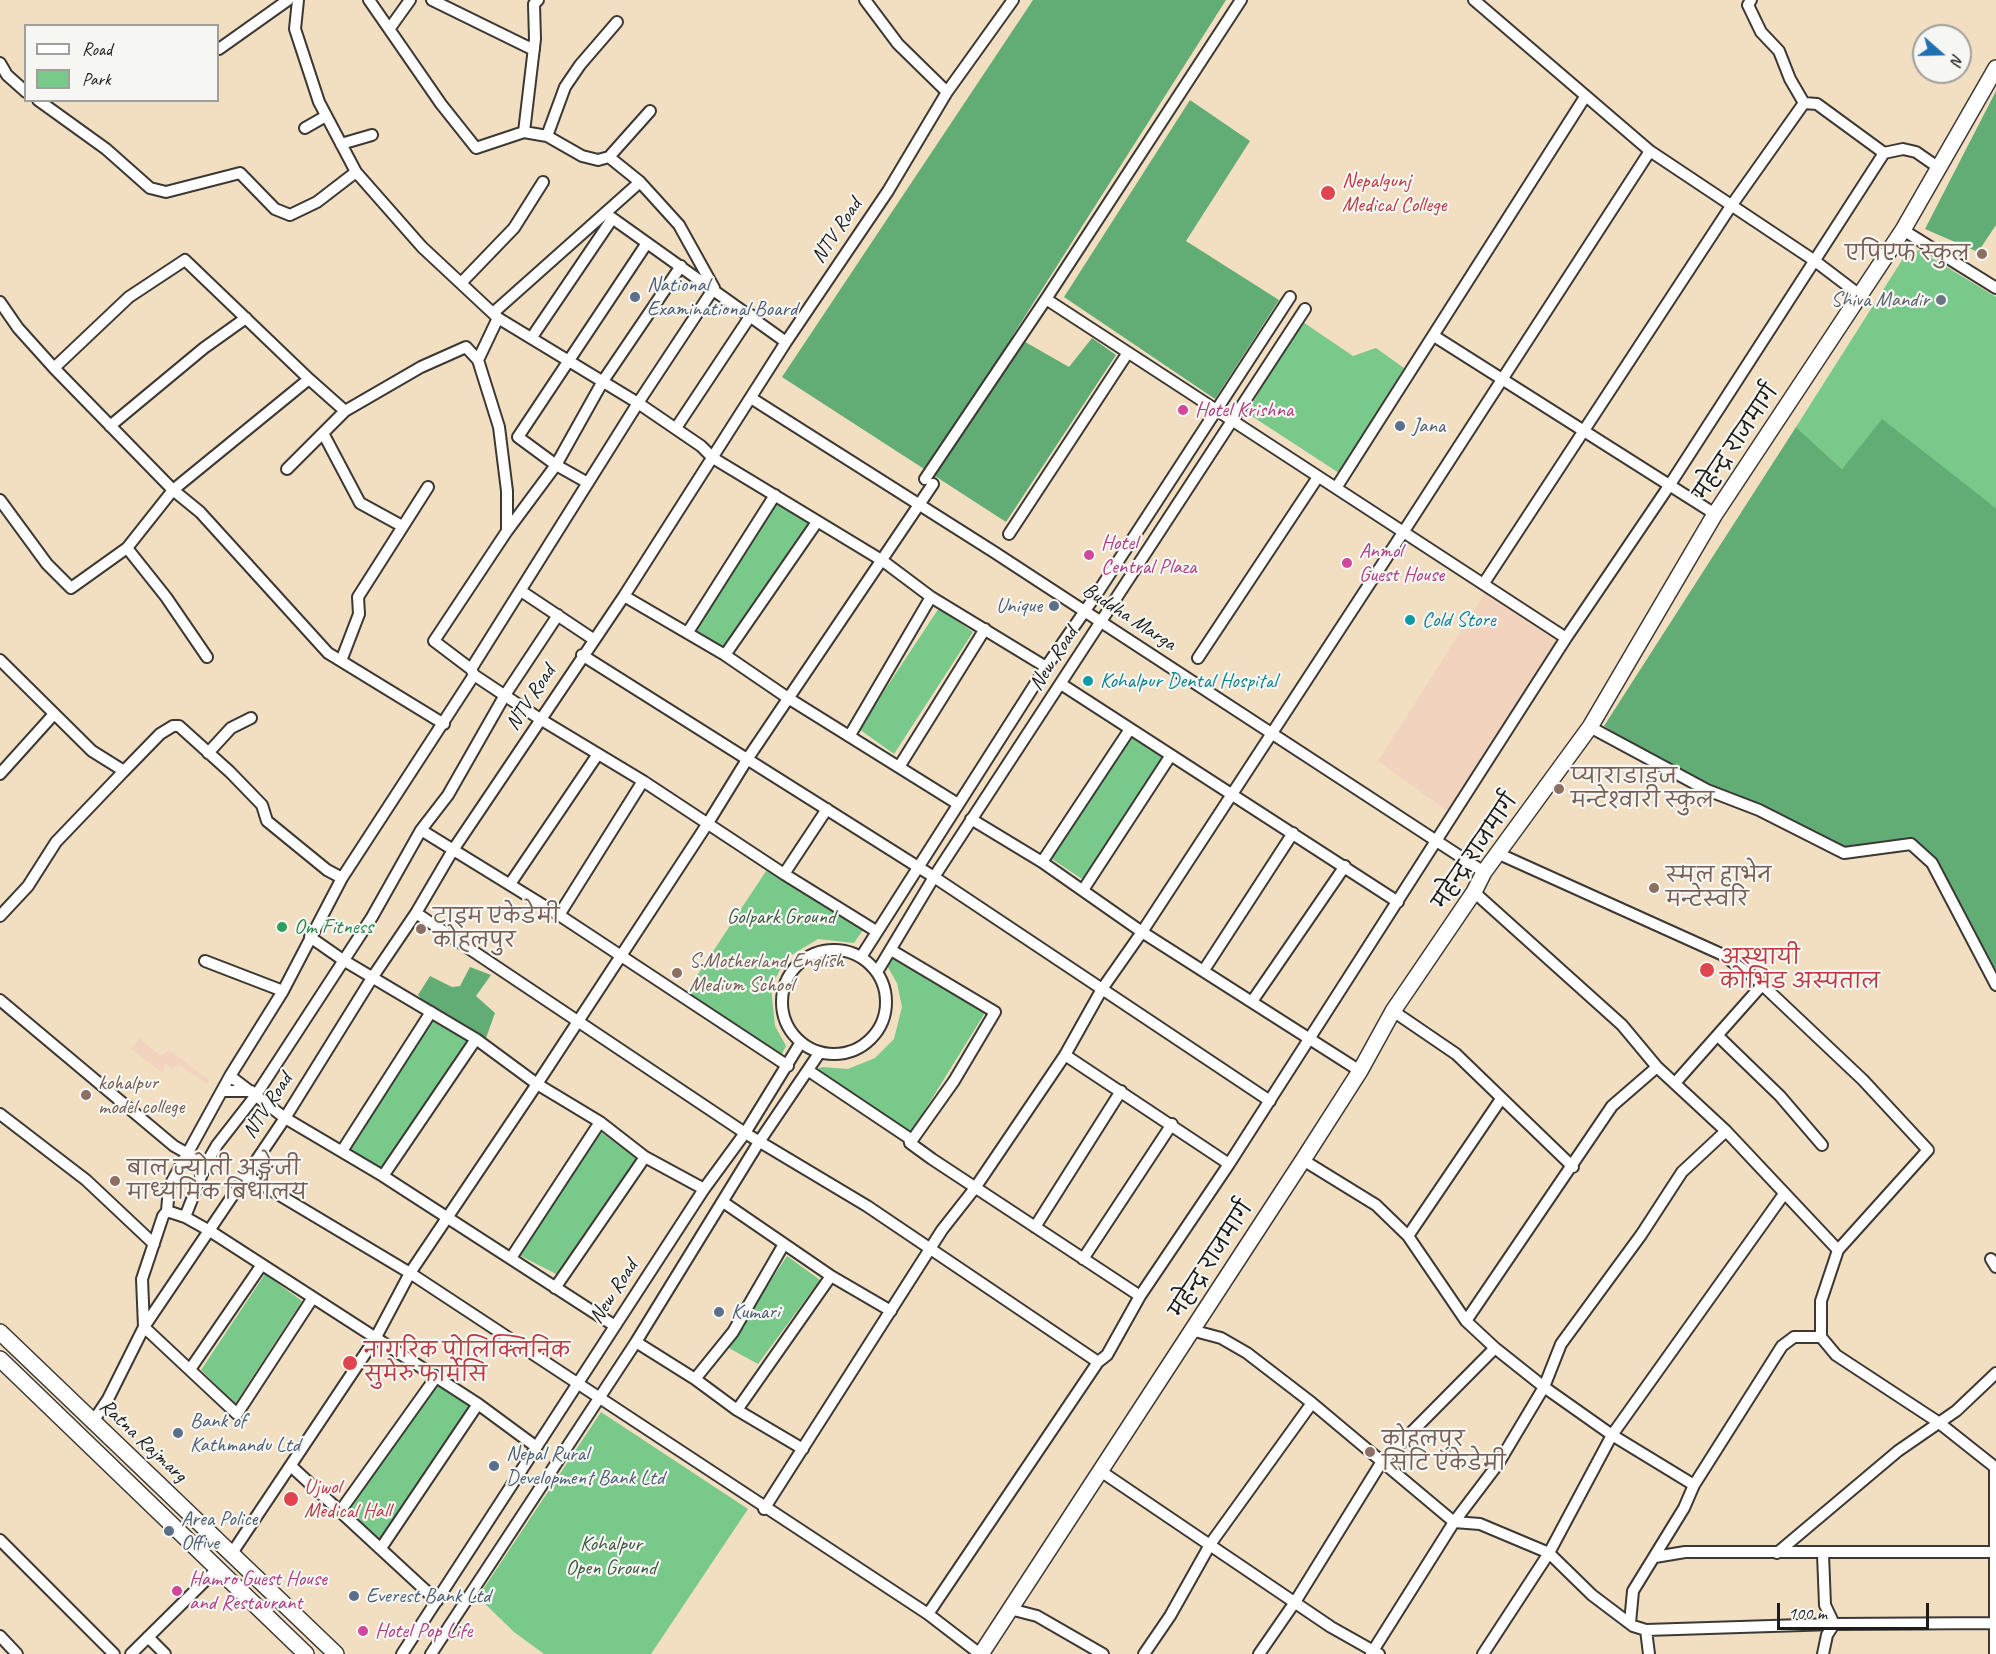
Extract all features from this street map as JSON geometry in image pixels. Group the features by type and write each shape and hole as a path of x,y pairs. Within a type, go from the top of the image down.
{"highway":[{"name":"महेन्द्र राजमार्ग","path":"980,1654 1303,1160 1360,1071 1393,1011 1474,892 1484,872 1590,727 1715,514 1903,230 1996,68"},
{"name":"Ratna Rajmarg","path":"0,1332 92,1423 232,1553 336,1654"},
{"name":"Ratna Rajmarg","path":"0,1359 306,1654"}],"street":[{"path":"219,49 288,0"},
{"path":"298,0 294,29 319,102 357,172 422,247 496,315 676,428 713,458 883,561 932,597 1046,667"},
{"path":"369,0 441,104 476,148 524,132 547,136 582,156 597,160 609,157 650,111"},
{"path":"390,28 410,0"},
{"path":"432,0 534,50"},
{"path":"524,132 534,50 534,4 538,0"},
{"path":"865,0 898,44 947,92"},
{"name":"NTV Road","path":"92,1423 108,1399 144,1327 285,1118 372,978 417,913 453,850 582,655 624,596 786,342 888,191 947,92 1013,0"},
{"path":"232,1553 292,1467 375,1339 410,1273 537,1084 748,758 921,504 929,481 1241,0"},
{"path":"1474,0 1650,151 1815,261 1861,296"},
{"path":"1750,0 1748,4 1761,32 1779,51 1790,79 1804,103"},
{"path":"547,136 565,87 617,22"},
{"path":"0,63 7,75 24,90"},
{"path":"1336,488 1585,97"},
{"path":"41,102 61,114 106,149 150,188 166,192 240,173 275,209 290,215 317,202 357,172"},
{"path":"1804,103 1817,104 1884,153"},
{"path":"1484,583 1731,206 1804,103"},
{"path":"305,128 326,116"},
{"path":"341,144 372,135"},
{"path":"928,1614 1098,1362 1107,1355 1140,1296 1229,1164 1566,638 1669,486 1884,153 1903,149 1916,152 1939,168"},
{"path":"764,1509 942,1230 975,1188 1065,1055 1102,989 1142,932 1650,151"},
{"path":"609,157 640,182 679,225 714,288"},
{"path":"461,283 514,228 543,182"},
{"path":"478,360 496,315 609,216 640,182"},
{"path":"609,216 752,315 786,342"},
{"path":"532,337 609,216"},
{"path":"1903,230 1996,288"},
{"path":"518,437 647,243"},
{"path":"54,368 129,297 185,260 345,411"},
{"path":"681,266 603,381 556,465 507,531 434,641 472,672 540,719 643,781 783,874 876,931"},
{"path":"312,1299 237,1414 191,1368 144,1327 142,1280 167,1211 170,1187 230,1076 283,991 342,878 444,724 472,672 521,591 638,403 714,288"},
{"name":"New Road","path":"861,957 916,867 1046,667 1217,411 1290,297"},
{"path":"1046,299 1127,354 1404,531 1566,638"},
{"path":"0,302 18,328 54,368 173,490 200,512 328,653 444,724"},
{"name":"New Road","path":"877,972 971,819 1305,309"},
{"path":"676,428 752,315"},
{"path":"110,426 204,348 246,318"},
{"path":"1434,336 1586,430 1715,514"},
{"path":"286,469 345,411 421,367 466,347 478,360 499,428 507,491 507,531"},
{"path":"1009,534 1127,354"},
{"path":"0,500 47,564 71,588 127,548 173,490 309,379"},
{"name":"Buddha Marga","path":"751,398 921,504 1484,872"},
{"path":"499,428 518,437 556,465 588,483"},
{"path":"323,433 360,503 402,526"},
{"path":"1198,658 1317,477"},
{"path":"341,661 360,614 358,597 428,487"},
{"path":"688,632 775,495"},
{"path":"725,655 817,522"},
{"path":"127,548 166,597 207,657"},
{"path":"521,591 593,639"},
{"path":"624,596 725,655 788,698 958,804"},
{"path":"850,735 932,597"},
{"path":"185,1217 206,1164 217,1145 372,917 421,830 448,795 504,695 558,615"},
{"path":"899,767 985,629"},
{"path":"582,655 934,877 1270,1101"},
{"path":"1,666 92,751 123,771"},
{"path":"1061,684 1398,902"},
{"path":"0,774 54,714"},
{"path":"208,753 231,728 251,718"},
{"path":"0,916 28,886 56,842 160,734 173,726 179,726 262,805 267,821 327,870 342,878"},
{"path":"1590,727 1707,790 1759,810 1844,853 1911,844 1932,863 1996,985"},
{"path":"1042,862 1130,729"},
{"path":"510,884 598,754"},
{"path":"1083,890 1171,755"},
{"path":"559,915 643,781"},
{"path":"783,874 827,809"},
{"path":"971,819 1042,862 1142,932 1253,1000 1360,1071"},
{"path":"421,830 559,915 788,1066"},
{"path":"1204,970 1293,833"},
{"path":"1497,853 1721,954 1762,985 1863,1080 1928,1150 1838,1250 1821,1301 1821,1337 1836,1355 1938,1422 1996,1468 1995,1654"},
{"path":"1253,1000 1345,866"},
{"path":"1474,892 1622,1025 1658,1067 1726,1131 1838,1250"},
{"path":"417,913 745,1133 867,1206 1098,1362"},
{"path":"310,937 372,978 476,1039 537,1084 600,1122 645,1157 704,1189"},
{"path":"842,950 861,957 877,972 886,998 880,1026 861,1046 841,1053 820,1052 801,1042 789,1026 783,1006 789,976 803,961 821,951 842,950"},
{"path":"891,950 995,1012 954,1081 910,1143"},
{"path":"205,961 283,991"},
{"path":"1675,1083 1762,985"},
{"path":"0,1000 174,1146 206,1164"},
{"path":"1393,1011 1456,1054 1573,1167"},
{"path":"342,1151 431,1012"},
{"path":"1718,1036 1780,1096 1822,1145"},
{"path":"383,1176 476,1039"},
{"name":"New Road","path":"402,1654 704,1189 745,1133 801,1042"},
{"path":"431,1654 636,1342 759,1142 820,1052"},
{"path":"1065,1055 1229,1164"},
{"path":"1466,1321 1573,1167 1612,1106 1658,1067"},
{"path":"808,1071 909,1138 910,1143 975,1188 1140,1296"},
{"path":"230,1076 285,1118 383,1176 615,1326"},
{"path":"222,1091 254,1093"},
{"path":"1035,1227 1121,1091"},
{"path":"1408,1236 1501,1099"},
{"path":"0,1114 86,1180 154,1244"},
{"path":"511,1258 600,1122"},
{"path":"1083,1259 1172,1124"},
{"path":"1099,1470 1331,1627 1375,1653 1454,1522 1498,1464 1544,1387 1561,1344 1641,1235 1682,1172 1726,1131"},
{"path":"555,1287 645,1157"},
{"path":"1303,1160 1377,1204 1408,1236 1466,1321 1495,1348 1544,1387 1612,1435 1694,1485"},
{"path":"246,1175 410,1273 764,1509 928,1614 980,1654"},
{"path":"1483,1654 1549,1553 1612,1435 1784,1194"},
{"path":"723,1202 831,1276 891,1311"},
{"path":"167,1211 185,1217 210,1231 312,1299 478,1404 535,1446"},
{"path":"695,1379 733,1332 784,1244"},
{"path":"191,1368 261,1266"},
{"path":"737,1410 831,1276"},
{"path":"1191,1330 1221,1338 1247,1353 1312,1403 1454,1522 1480,1524 1549,1553 1592,1595 1630,1623 1646,1630 1834,1624 1996,1623"},
{"path":"1630,1623 1633,1591 1655,1557 1694,1485 1782,1346 1794,1337 1821,1337"},
{"path":"636,1342 695,1379 737,1410 803,1449"},
{"path":"1259,1654 1295,1602 1381,1463 1495,1348"},
{"path":"1777,1553 1898,1451 1956,1411 1996,1373"},
{"path":"341,1510 435,1377"},
{"path":"1144,1654 1170,1616 1211,1544 1312,1403"},
{"path":"381,1548 478,1404"},
{"path":"292,1467 437,1601"},
{"path":"0,1540 114,1654"},
{"path":"1655,1557 1685,1552 1823,1554 1996,1552"},
{"path":"1823,1554 1825,1605 1834,1624"},
{"path":"131,1654 218,1568"},
{"path":"1010,1609 1037,1616 1103,1654"},
{"path":"1823,1654 1827,1635 1834,1624"},
{"path":"1646,1630 1649,1654"},
{"path":"0,1636 17,1654"},
{"path":"148,1637 165,1654"}],"shaded area":[{"path":"1485,593 1557,641 1447,811 1378,761"},
{"path":"139,1038 161,1056 169,1050 210,1081 207,1084 178,1064 173,1069 165,1064 163,1073 131,1049"}],"green space":[{"path":"1033,0 1226,0 1013,335 1069,367 1092,338 1116,355 1006,522 782,377"},
{"path":"1996,91 1996,225 1978,252 1925,229"},
{"path":"1190,100 1250,141 1186,241 1279,300 1215,399 1064,297"},
{"path":"1919,250 1996,297 1996,508 1882,420 1842,469 1796,427 1904,257"},
{"path":"1300,320 1353,356 1376,348 1404,368 1339,473 1247,413"},
{"path":"1882,419 1996,508 1996,985 1932,863 1912,844 1844,853 1707,790 1604,726 1796,427 1842,469"},
{"path":"777,499 810,523 725,648 695,630"},
{"path":"939,608 973,632 894,754 859,729"},
{"path":"1131,733 1167,755 1085,881 1049,857"},
{"name":"Golpark Ground","path":"770,865 865,927 854,943 818,939 785,959 771,988 775,1026 786,1046 780,1058 683,997"},
{"name":"Golpark Ground","path":"894,952 988,1008 910,1134 813,1071 822,1067 848,1069 875,1058 894,1039 902,1007 897,983 886,964"},
{"path":"470,967 491,975 476,996 495,1013 486,1038 469,1033 427,1006 418,995 430,976 452,987 460,986"},
{"path":"430,1015 473,1041 382,1173 345,1151"},
{"path":"599,1131 638,1158 558,1275 519,1255"},
{"path":"787,1256 820,1280 758,1364 727,1347"},
{"path":"265,1274 302,1301 235,1404 201,1370"},
{"path":"436,1377 478,1404 381,1548 341,1510"},
{"name":"Kohalpur Open Ground","path":"601,1412 748,1509 651,1654 544,1654 514,1632 478,1597"}],"place":[{"name":"Nepalgunj Medical College","path":"1328,193"},
{"name":"एपिएफ स्कुल","path":"1982,254"},
{"name":"National Examinational Board","path":"635,297"},
{"name":"Shiva Mandir","path":"1941,300"},
{"name":"Hotel Krishna","path":"1183,410"},
{"name":"Jana","path":"1400,426"},
{"name":"Hotel Central Plaza","path":"1089,555"},
{"name":"Anmol Guest House","path":"1347,563"},
{"name":"Unique","path":"1054,606"},
{"name":"Cold Store","path":"1410,620"},
{"name":"Kohalpur Dental Hospital","path":"1088,681"},
{"name":"प्याराडाइज मन्टेश्वारी स्कुल","path":"1559,789"},
{"name":"स्मल हाभेन मन्टेस्वरि","path":"1654,888"},
{"name":"Om Fitness","path":"282,927"},
{"name":"टाइम एकेडेमी कोहलपुर","path":"421,929"},
{"name":"अस्थायी कोभिड अस्पताल","path":"1707,970"},
{"name":"S.Motherland English Medium School","path":"677,973"},
{"name":"kohalpur model college","path":"86,1095"},
{"name":"बाल ज्योती अङ्ग्रेजी माध्यमिक बिधालय","path":"115,1181"},
{"name":"Kumari","path":"719,1312"},
{"name":"नागरिक पोलिक्लिनिक सुमेरु फार्मेसि","path":"350,1363"},
{"name":"Bank of Kathmandu Ltd","path":"178,1433"},
{"name":"कोहलपुर सिटि एकेडेमी","path":"1370,1452"},
{"name":"Nepal Rural Development Bank Ltd","path":"494,1466"},
{"name":"Ujwol Medical Hall","path":"291,1499"},
{"name":"Area Police Offive","path":"169,1531"},
{"name":"Hamro Guest House and Restaurant","path":"177,1591"},
{"name":"Everest Bank Ltd","path":"354,1596"},
{"name":"Hotel Pop Life","path":"363,1631"}]}
